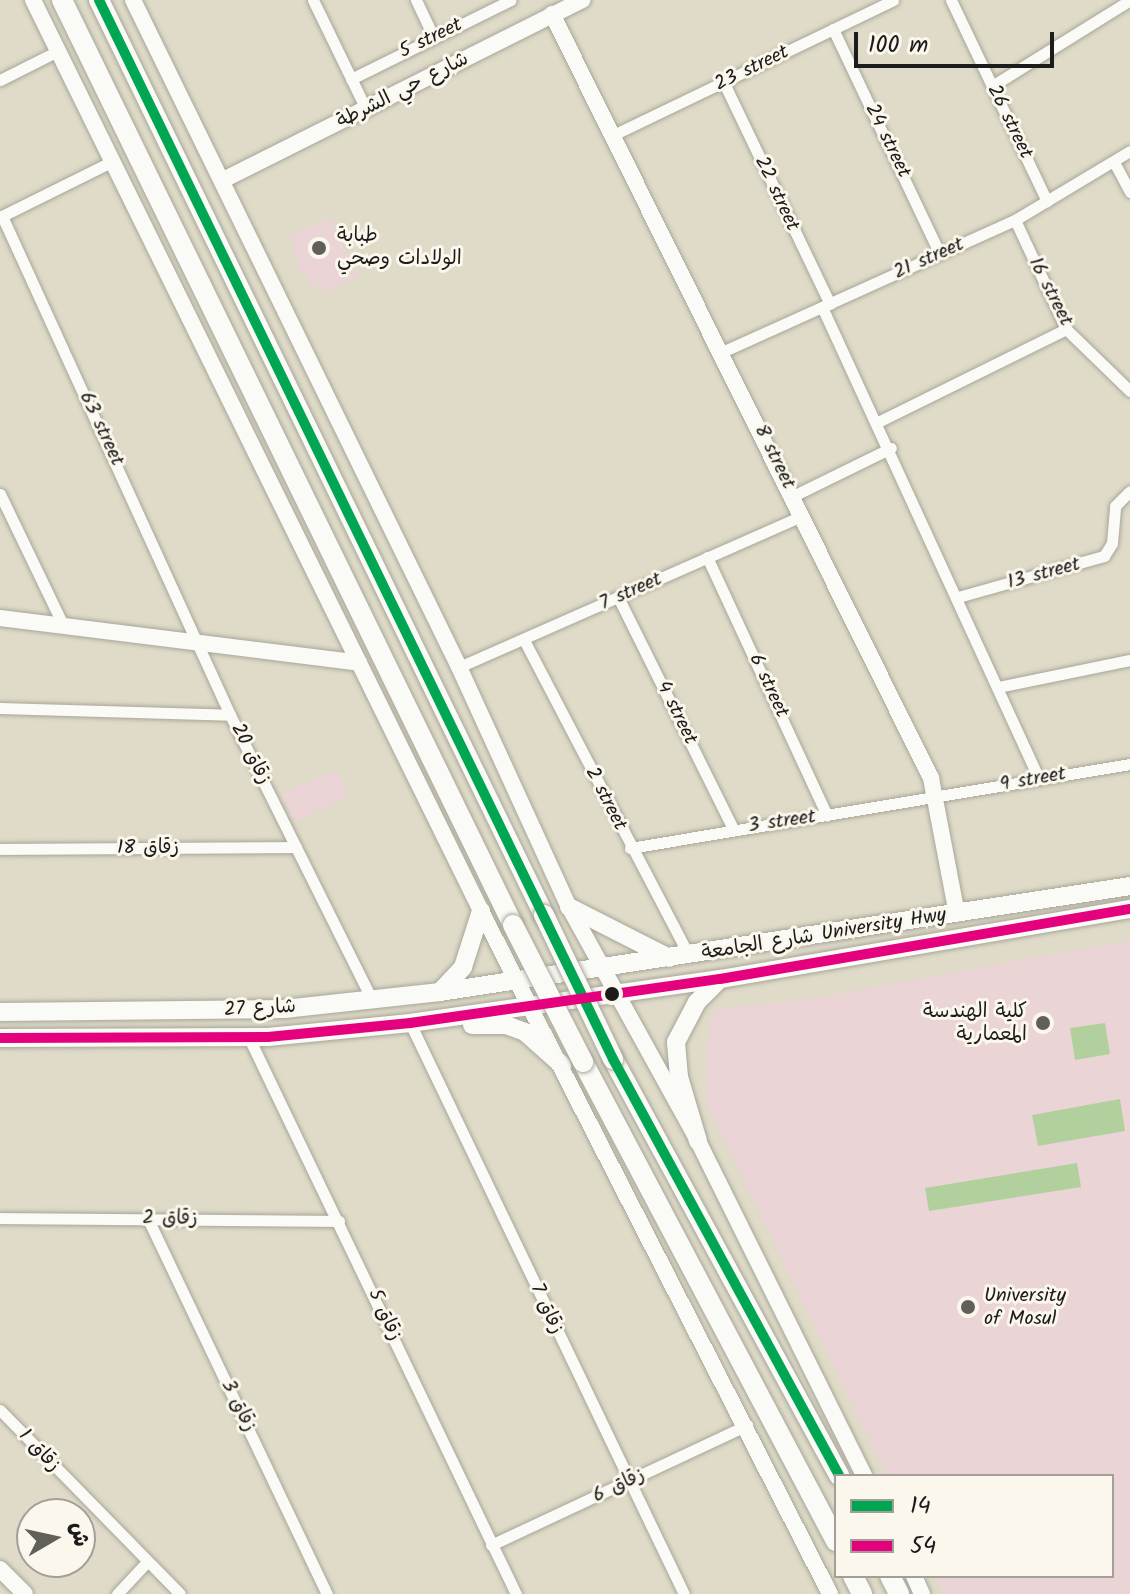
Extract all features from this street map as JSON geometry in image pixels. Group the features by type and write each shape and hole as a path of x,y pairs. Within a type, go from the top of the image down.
{"highway":[{"path":"62,0 513,925 834,1537"},
{"path":"99,0 613,1059 838,1474"}],"main road":[{"path":"33,0 481,911 747,1425 830,1594"},
{"path":"133,0 459,667 569,907 698,1141 863,1474"},
{"name":"شارع حي الشرطة","path":"223,180 367,111 549,7 582,0"},
{"name":"8 street","path":"549,7 931,778 957,914"},
{"path":"0,618 62,623 359,663"},
{"name":"شارع الجامعة University Hwy","path":"518,981 1130,886"},
{"path":"569,907 669,958"},
{"name":"شارع الجامعة University Hwy","path":"532,1006 720,979 1130,909"},
{"path":"440,992 467,958 481,911"},
{"path":"698,1141 679,1077 676,1042 697,1002 720,979"},
{"name":"شارع 27","path":"0,1012 198,1012 372,1000 518,981"},
{"name":"شارع 27","path":"0,1038 249,1038 410,1023 532,1006"},
{"path":"410,1023 430,1028 506,1025 540,1041 562,1065"},
{"path":"0,1569 25,1594"}],"street":[{"path":"313,0 367,111"},
{"path":"416,0 434,38"},
{"name":"5 street","path":"351,79 511,0"},
{"name":"23 street","path":"611,136 893,0"},
{"name":"26 street","path":"951,0 1047,201"},
{"path":"992,86 1130,0"},
{"name":"24 street","path":"833,29 940,254"},
{"path":"0,80 58,51"},
{"name":"22 street","path":"724,83 1039,779"},
{"name":"21 street","path":"722,352 1015,220 1130,151"},
{"path":"1,216 113,161"},
{"path":"1114,162 1130,192"},
{"name":"63 street","path":"1,216 201,642 230,715"},
{"name":"16 street","path":"1015,220 1066,329 1130,391"},
{"path":"878,422 1066,329"},
{"path":"793,496 891,448"},
{"name":"13 street","path":"958,597 1104,556 1112,543 1115,506 1130,491"},
{"path":"0,494 62,623"},
{"name":"7 street","path":"459,667 802,516"},
{"name":"6 street","path":"707,557 827,816"},
{"name":"4 street","path":"618,597 733,829"},
{"name":"2 street","path":"524,640 689,956"},
{"path":"998,687 1130,660"},
{"name":"زقاق 20","path":"0,708 230,715 372,1000"},
{"name":"9 street","path":"935,799 1130,764"},
{"name":"3 street","path":"630,848 733,829 935,799"},
{"name":"زقاق 18","path":"0,849 296,847"},
{"name":"زقاق 7","path":"410,1023 684,1594"},
{"name":"زقاق 5","path":"249,1038 516,1594"},
{"name":"زقاق 2","path":"0,1218 339,1221"},
{"name":"زقاق 3","path":"148,1219 327,1594"},
{"name":"زقاق 1","path":"0,1410 146,1563 180,1594"},
{"name":"زقاق 6","path":"491,1545 747,1425"},
{"path":"117,1594 146,1563"}],"shaded area":[{"name":"طبابة الولادات وصحي","path":"329,217 358,276 323,293 320,286 313,289 306,273 302,275 289,237"},
{"path":"337,769 349,796 295,822 282,794"},
{"name":"University of Mosul","path":"1130,940 1130,1594 944,1594 936,1578 1114,1578 1114,1474 886,1474 707,1104 706,1045 717,1009 810,999"}],"green space":[{"path":"1105,1023 1110,1054 1075,1060 1070,1028"},
{"path":"1120,1099 1125,1131 1038,1146 1032,1115"},
{"path":"1077,1163 1081,1187 929,1211 925,1188"}],"transit line":[{"name":"14","path":"99,0 613,1059 838,1474"},
{"name":"54","path":"0,1038 268,1037 410,1023 720,979 1130,909"}],"place":[{"name":"طبابة الولادات وصحي","path":"319,248"},
{"name":"كلية الهندسة المعمارية","path":"1043,1023"},
{"name":"University of Mosul","path":"968,1307"}]}
